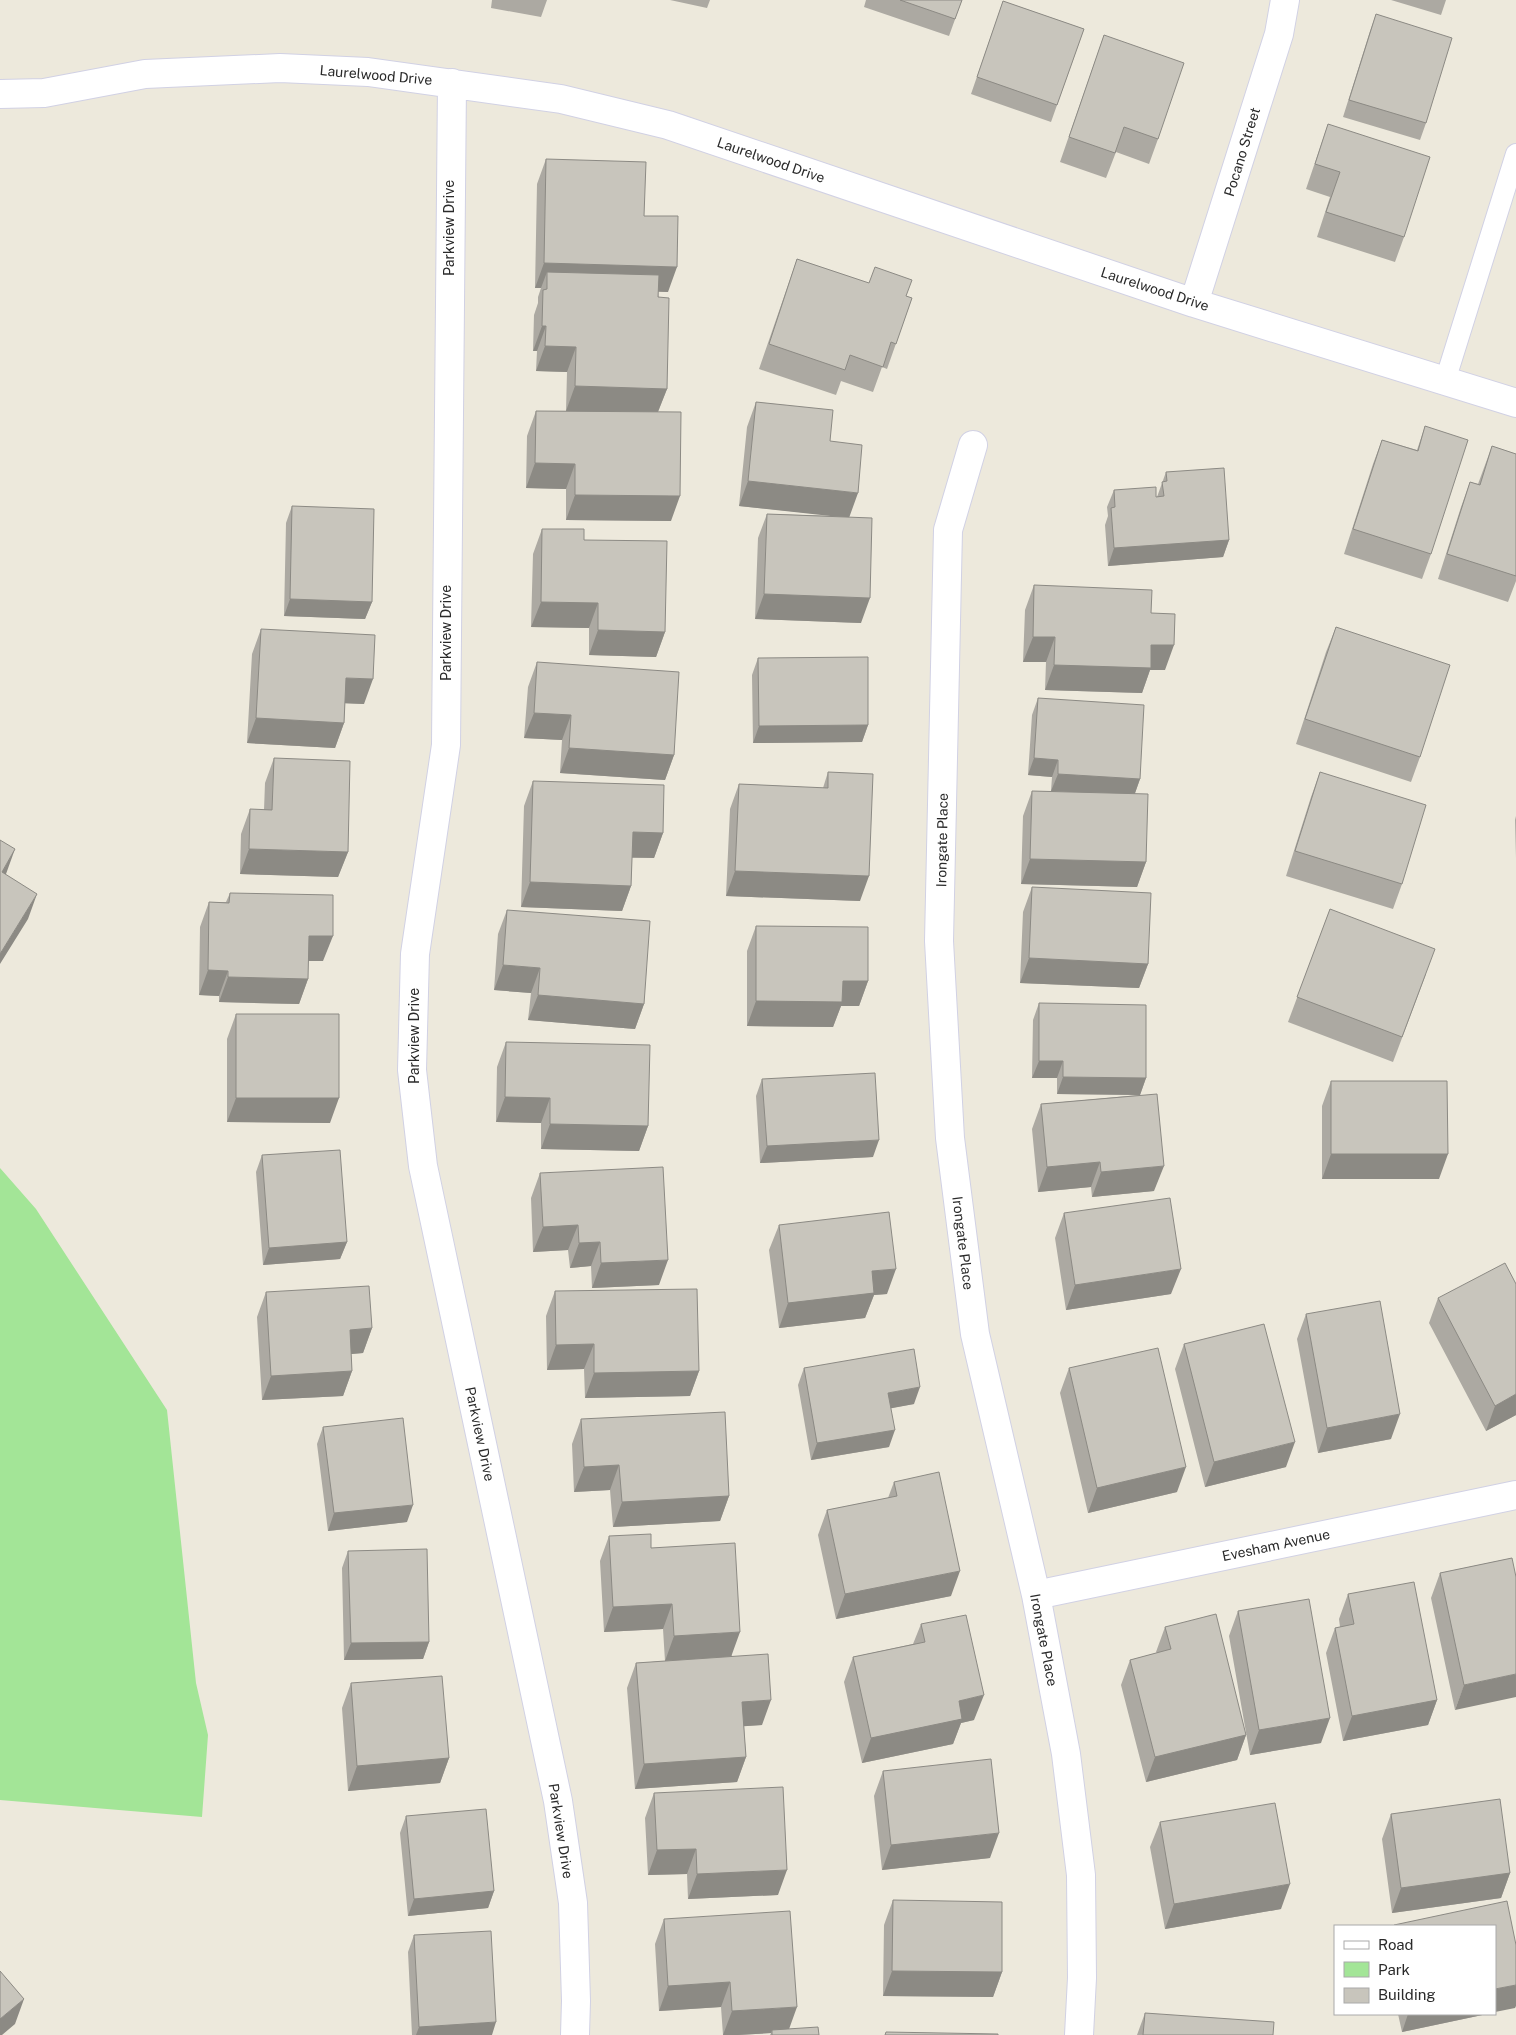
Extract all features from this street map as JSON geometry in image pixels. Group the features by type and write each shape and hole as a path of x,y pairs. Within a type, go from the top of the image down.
{"street":[{"name":"Pocano Street","path":"1194,303 1279,34 1285,0"},
{"name":"Laurelwood Drive","path":"0,94 44,92 145,74 280,68 368,72 561,99 668,125 1194,303 1516,403"},
{"name":"Parkview Drive","path":"452,83 446,744 415,954 412,1070 423,1166 558,1801 573,1903 576,2001 574,2035"},
{"name":"Irongate Place","path":"973,445 948,530 940,940 950,1138 975,1334 1036,1595 1066,1754 1081,1875 1082,1978 1079,2035"},
{"name":"Evesham Avenue","path":"1036,1595 1516,1495"}],"lane":[{"path":"1446,381 1516,154"}],"green space":[{"path":"0,1168 36,1209 167,1410 196,1683 208,1735 202,1817 0,1800"}],"building":[{"path":"900,0 962,0 955,19"},
{"path":"1003,1 1084,29 1057,105 977,77"},
{"path":"1376,14 1452,38 1426,123 1349,100"},
{"path":"1104,35 1184,63 1158,139 1124,127 1115,153 1069,137"},
{"path":"1328,124 1430,157 1404,237 1326,212 1340,172 1315,164"},
{"path":"546,159 646,162 644,216 678,216 677,267 544,263"},
{"path":"797,259 869,283 875,267 912,280 906,296 912,298 896,344 891,342 883,367 850,355 845,370 769,344"},
{"path":"547,272 659,275 658,297 669,298 667,389 575,386 576,347 545,346 546,326 542,326 543,290 547,289"},
{"path":"756,402 833,410 830,441 862,445 858,493 748,481"},
{"path":"536,411 681,412 680,496 575,495 575,464 535,463"},
{"path":"1425,426 1468,440 1431,554 1353,529 1382,440 1418,451"},
{"path":"1492,446 1516,454 1516,576 1447,554 1470,482 1480,485"},
{"path":"1224,468 1229,540 1114,548 1111,508 1115,507 1114,490 1156,487 1156,497 1164,496 1162,482 1167,481 1166,472"},
{"path":"292,506 374,509 372,602 290,599"},
{"path":"767,514 872,518 870,598 764,594"},
{"path":"542,529 584,529 584,540 667,541 665,632 598,630 598,603 541,602"},
{"path":"1034,585 1152,590 1151,613 1175,614 1174,645 1151,645 1151,668 1054,665 1055,637 1033,637"},
{"path":"1336,627 1450,665 1420,757 1305,719"},
{"path":"261,629 375,635 373,679 346,678 344,723 256,718"},
{"path":"868,657 868,725 759,726 758,658"},
{"path":"537,662 679,672 674,755 569,748 571,715 534,713"},
{"path":"1038,698 1144,705 1140,779 1058,774 1058,760 1034,758"},
{"path":"274,758 350,761 348,852 249,849 250,809 272,810"},
{"path":"828,772 873,774 869,876 735,871 739,784 828,788"},
{"path":"1320,772 1426,805 1402,884 1295,851"},
{"path":"533,781 664,785 663,833 633,832 631,886 530,882"},
{"path":"1032,791 1148,794 1146,862 1030,859"},
{"path":"0,840 15,849 2,872 37,894 0,954"},
{"path":"1032,887 1151,893 1148,964 1029,958"},
{"path":"230,893 333,895 333,936 309,936 308,979 228,977 228,971 208,970 209,902 229,903"},
{"path":"1330,909 1435,949 1402,1037 1297,997"},
{"path":"507,910 650,921 644,1004 538,995 540,968 503,965"},
{"path":"756,926 868,927 868,981 843,981 842,1002 756,1001"},
{"path":"1039,1003 1146,1005 1146,1078 1063,1077 1063,1061 1039,1061"},
{"path":"236,1014 339,1014 339,1098 236,1098"},
{"path":"506,1042 650,1045 648,1126 550,1124 550,1098 505,1097"},
{"path":"875,1073 879,1140 767,1146 762,1079"},
{"path":"1331,1081 1447,1081 1448,1154 1331,1154"},
{"path":"1157,1094 1164,1166 1101,1172 1100,1162 1047,1167 1041,1104"},
{"path":"340,1150 347,1242 269,1248 262,1155"},
{"path":"663,1167 668,1260 601,1263 600,1242 579,1243 578,1225 543,1227 540,1173"},
{"path":"1170,1198 1181,1269 1075,1285 1064,1213"},
{"path":"889,1212 896,1269 872,1271 874,1293 788,1303 779,1225"},
{"path":"1505,1263 1516,1284 1516,1394 1495,1406 1438,1298"},
{"path":"369,1286 372,1328 350,1330 352,1371 271,1376 266,1292"},
{"path":"697,1289 699,1371 594,1373 594,1344 556,1345 555,1291"},
{"path":"1380,1301 1400,1414 1327,1428 1306,1314"},
{"path":"1264,1324 1295,1442 1214,1462 1184,1344"},
{"path":"1158,1348 1186,1467 1097,1488 1069,1368"},
{"path":"914,1349 920,1387 888,1393 895,1430 817,1443 804,1368"},
{"path":"725,1412 729,1496 622,1502 619,1465 584,1467 581,1419"},
{"path":"403,1418 413,1505 334,1513 323,1427"},
{"path":"939,1472 960,1571 845,1594 827,1510 897,1496 894,1482"},
{"path":"651,1534 651,1548 735,1543 740,1632 674,1636 672,1604 613,1607 609,1536"},
{"path":"427,1549 429,1642 351,1643 348,1551"},
{"path":"1512,1558 1516,1577 1516,1674 1464,1685 1440,1573"},
{"path":"1414,1582 1437,1700 1352,1716 1335,1628 1354,1624 1348,1594"},
{"path":"1309,1599 1330,1718 1259,1730 1238,1611"},
{"path":"1216,1614 1246,1735 1155,1757 1130,1660 1171,1649 1165,1627"},
{"path":"966,1615 984,1695 959,1701 962,1719 871,1738 853,1657 925,1642 921,1624"},
{"path":"768,1654 771,1700 742,1702 746,1757 644,1764 636,1663"},
{"path":"442,1676 449,1758 357,1766 351,1683"},
{"path":"991,1759 999,1833 891,1845 883,1771"},
{"path":"783,1787 787,1870 697,1874 696,1849 657,1850 654,1793"},
{"path":"1500,1799 1510,1873 1401,1888 1391,1814"},
{"path":"1275,1803 1290,1884 1174,1904 1160,1822"},
{"path":"486,1809 494,1891 414,1899 406,1816"},
{"path":"893,1900 1002,1902 1002,1972 892,1971"},
{"path":"1507,1901 1516,1945 1516,1985 1496,1989 1496,1925 1394,1925"},
{"path":"790,1911 797,2007 732,2011 730,1982 668,1986 664,1919"},
{"path":"491,1931 496,2022 419,2027 414,1935"},
{"path":"0,1971 24,1999 0,2019"},
{"path":"1145,2013 1274,2022 1273,2035 1143,2035"},
{"path":"818,2027 819,2035 772,2035 772,2030"},
{"path":"886,2032 998,2034 998,2035 885,2035"}]}
